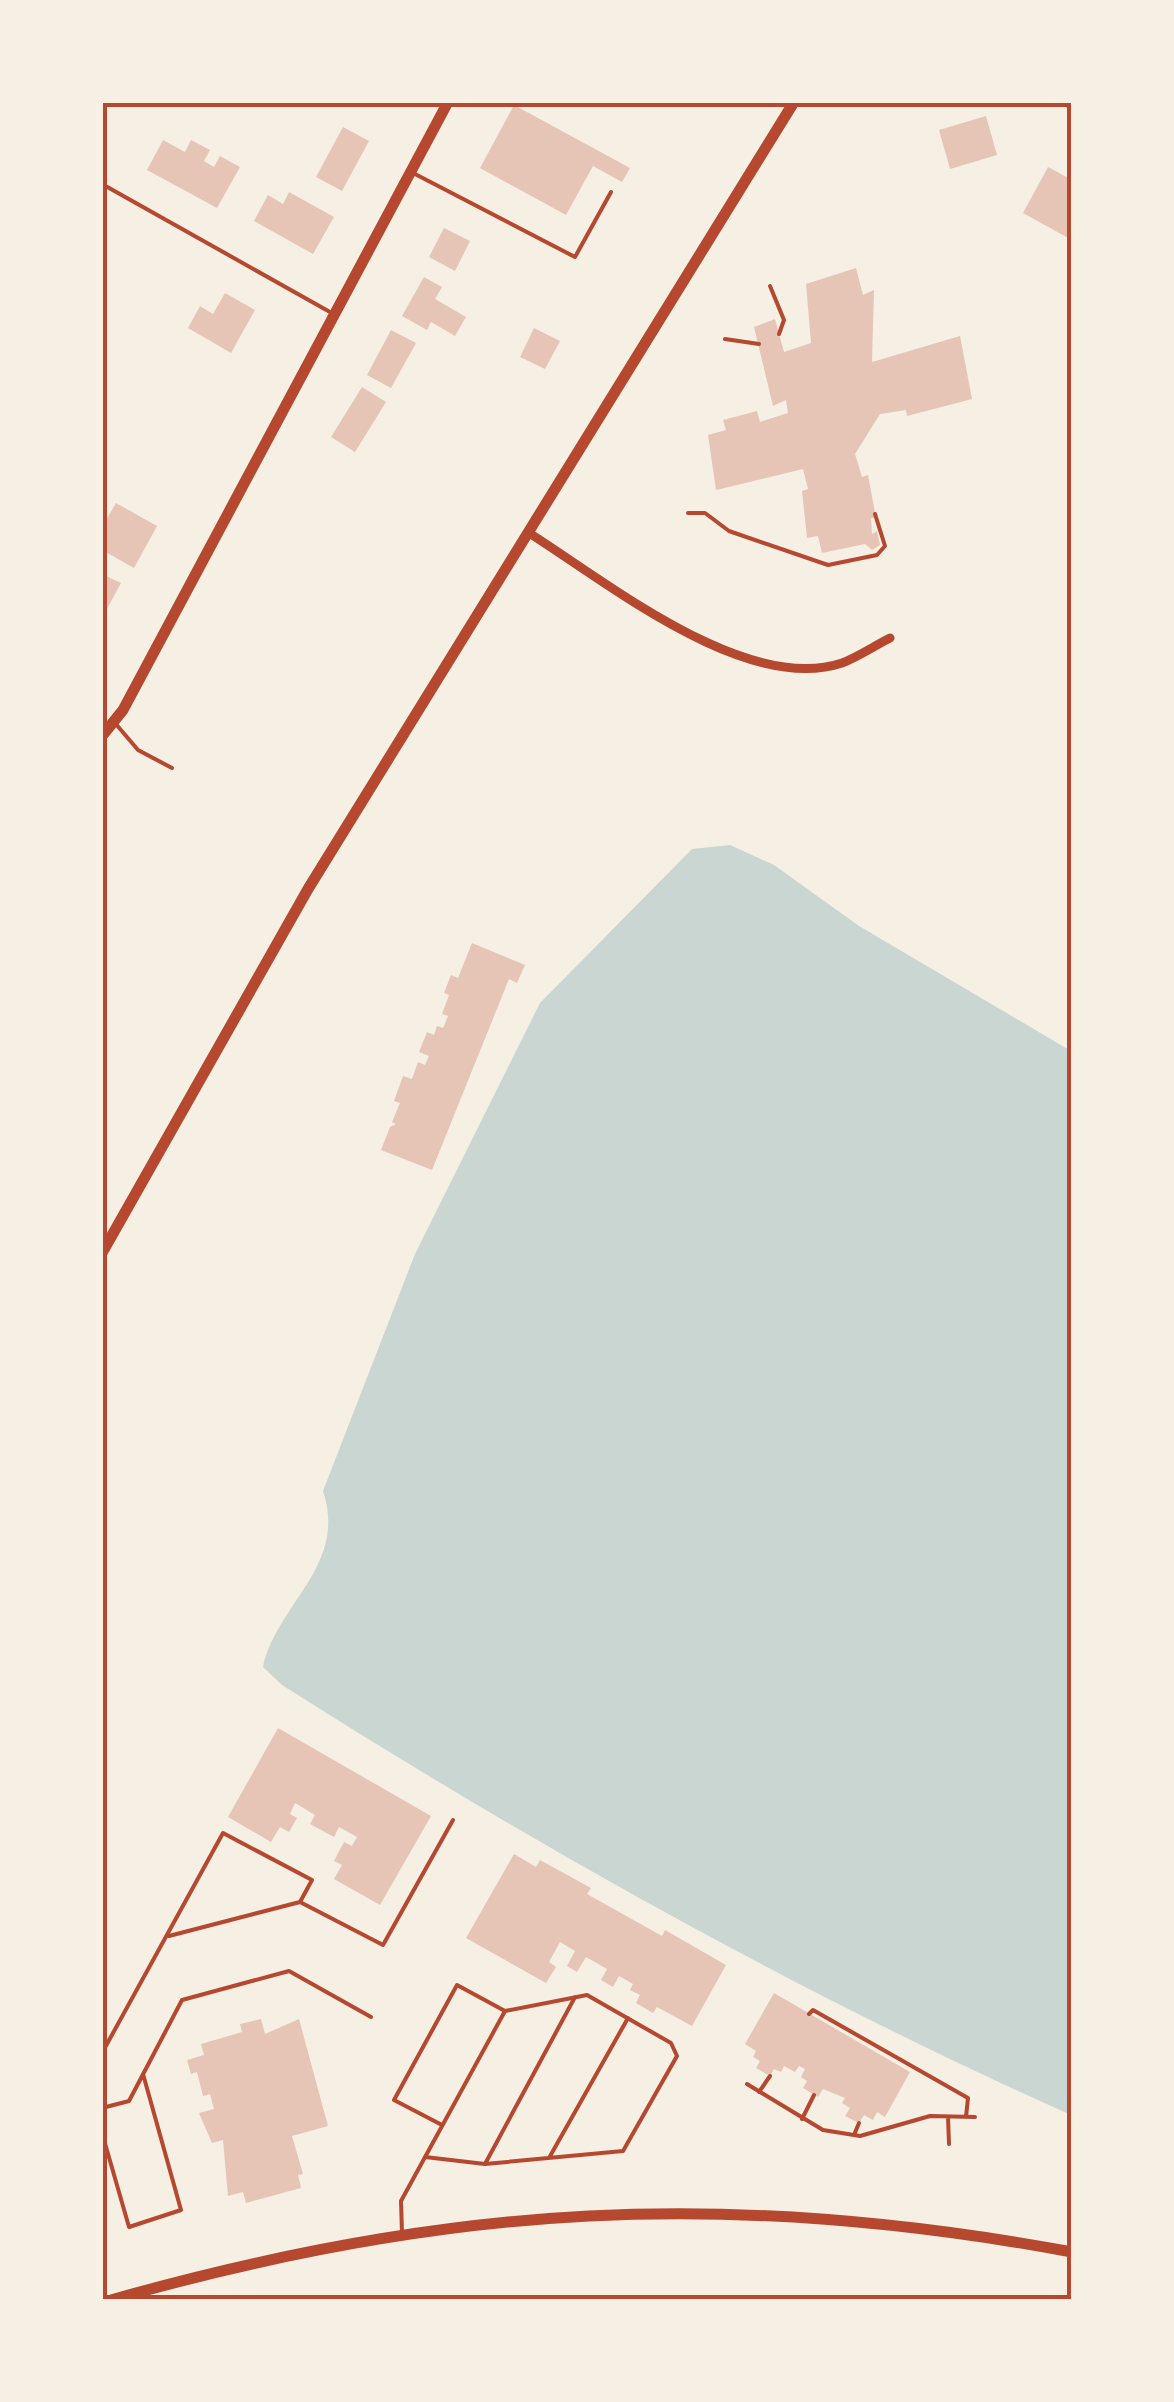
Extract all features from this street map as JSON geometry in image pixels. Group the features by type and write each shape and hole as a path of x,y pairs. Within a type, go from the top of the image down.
{"street":[{"path":"102,736 115,723 448,102"},
{"path":"102,1253 308,889 794,102"},
{"path":"530,533 702,639 755,661 798,666 840,663 890,638"},
{"path":"111,2300 298,2252 558,2214 765,2212 886,2222 1072,2252"}],"lane":[{"path":"410,172 575,257 611,192"},
{"path":"102,184 334,314"},
{"path":"770,286 784,320 779,334"},
{"path":"725,339 759,344"},
{"path":"115,723 138,750 172,768"},
{"path":"167,1936 300,1902 383,1946 453,1820"},
{"path":"102,2053 223,1833 312,1880 300,1902"},
{"path":"102,2108 130,2100 182,2000 289,1971 372,2016"},
{"path":"425,2157 485,2164 623,2150 677,2056 671,2043 587,1995 505,2011 457,1984 394,2100 442,2125"},
{"path":"485,2164 576,1997"},
{"path":"402,2234 402,2200 505,2011"},
{"path":"549,2158 628,2018"},
{"path":"102,2133 129,2227 182,2210 142,2074"}],"path":[{"path":"688,513 705,512 729,531 828,566 877,556 885,546 875,514"},
{"path":"810,2014 813,2010 968,2098 966,2117"},
{"path":"760,2092 770,2076"},
{"path":"748,2084 823,2130 854,2135 930,2116 975,2117"},
{"path":"802,2118 814,2095"},
{"path":"948,2116 949,2144"},
{"path":"854,2135 859,2123"}],"shaded area":[{"path":"730,845 774,865 859,926 1071,1051 1071,2115 868,2019 669,1914 473,1803 282,1685 263,1667 282,1623 319,1563 328,1517 323,1491 415,1254 540,1003 692,849"}],"building":[{"path":"514,105 630,168 622,182 593,166 566,215 480,168"},
{"path":"986,116 997,155 950,169 939,130"},
{"path":"343,127 369,141 342,191 316,177"},
{"path":"163,140 185,152 191,140 210,150 204,161 214,167 220,156 240,167 217,208 147,170"},
{"path":"1048,167 1072,180 1070,239 1023,213"},
{"path":"289,192 334,217 313,254 254,221 268,195 283,204"},
{"path":"444,228 470,241 455,271 429,257"},
{"path":"856,268 863,295 874,290 872,362 960,336 972,399 907,416 906,410 880,414 855,454 862,477 868,475 876,518 871,518 872,534 877,531 880,545 872,550 865,544 822,553 818,536 807,538 802,491 808,489 803,469 716,490 708,435 726,430 723,420 757,411 760,422 788,413 786,400 773,406 754,327 775,319 784,352 811,343 806,284"},
{"path":"424,277 442,287 435,299 466,317 455,336 431,322 427,330 402,316"},
{"path":"225,293 255,310 231,353 188,328 200,306 213,314"},
{"path":"534,328 560,341 545,369 520,357"},
{"path":"391,330 416,343 391,388 367,375"},
{"path":"362,387 386,402 355,452 331,437"},
{"path":"116,503 157,526 134,568 102,550 102,527"},
{"path":"102,574 121,583 102,618"},
{"path":"472,943 525,965 517,983 509,979 432,1170 381,1150 390,1127 396,1124 392,1122 400,1103 394,1101 403,1076 412,1079 418,1062 425,1065 429,1056 419,1052 427,1032 434,1035 437,1026 443,1028 448,1016 442,1014 449,995 444,993 451,975 458,978"},
{"path":"278,1728 431,1816 380,1905 334,1879 342,1865 334,1861 344,1842 352,1846 357,1837 339,1827 334,1837 310,1824 315,1815 295,1803 290,1814 297,1818 289,1832 280,1827 271,1842 228,1817"},
{"path":"514,1854 536,1867 540,1860 591,1888 587,1894 662,1936 665,1930 726,1965 692,2026 657,2007 653,2013 636,2003 640,1995 630,1990 633,1984 619,1976 613,1987 601,1980 607,1969 586,1957 577,1972 567,1966 575,1951 560,1942 549,1962 556,1967 546,1983 466,1938"},
{"path":"774,1993 910,2072 885,2117 877,2112 873,2120 864,2115 859,2123 845,2116 850,2108 842,2103 845,2098 823,2089 818,2097 803,2088 807,2081 801,2077 805,2069 799,2066 795,2072 784,2066 781,2072 774,2069 770,2076 756,2068 760,2061 753,2057 756,2051 745,2044"},
{"path":"261,2019 265,2034 299,2019 328,2126 292,2136 303,2174 298,2175 301,2188 246,2203 243,2192 228,2196 223,2140 212,2143 199,2113 214,2109 210,2094 203,2096 197,2072 191,2074 187,2060 204,2055 201,2044 242,2032 240,2024"}]}
